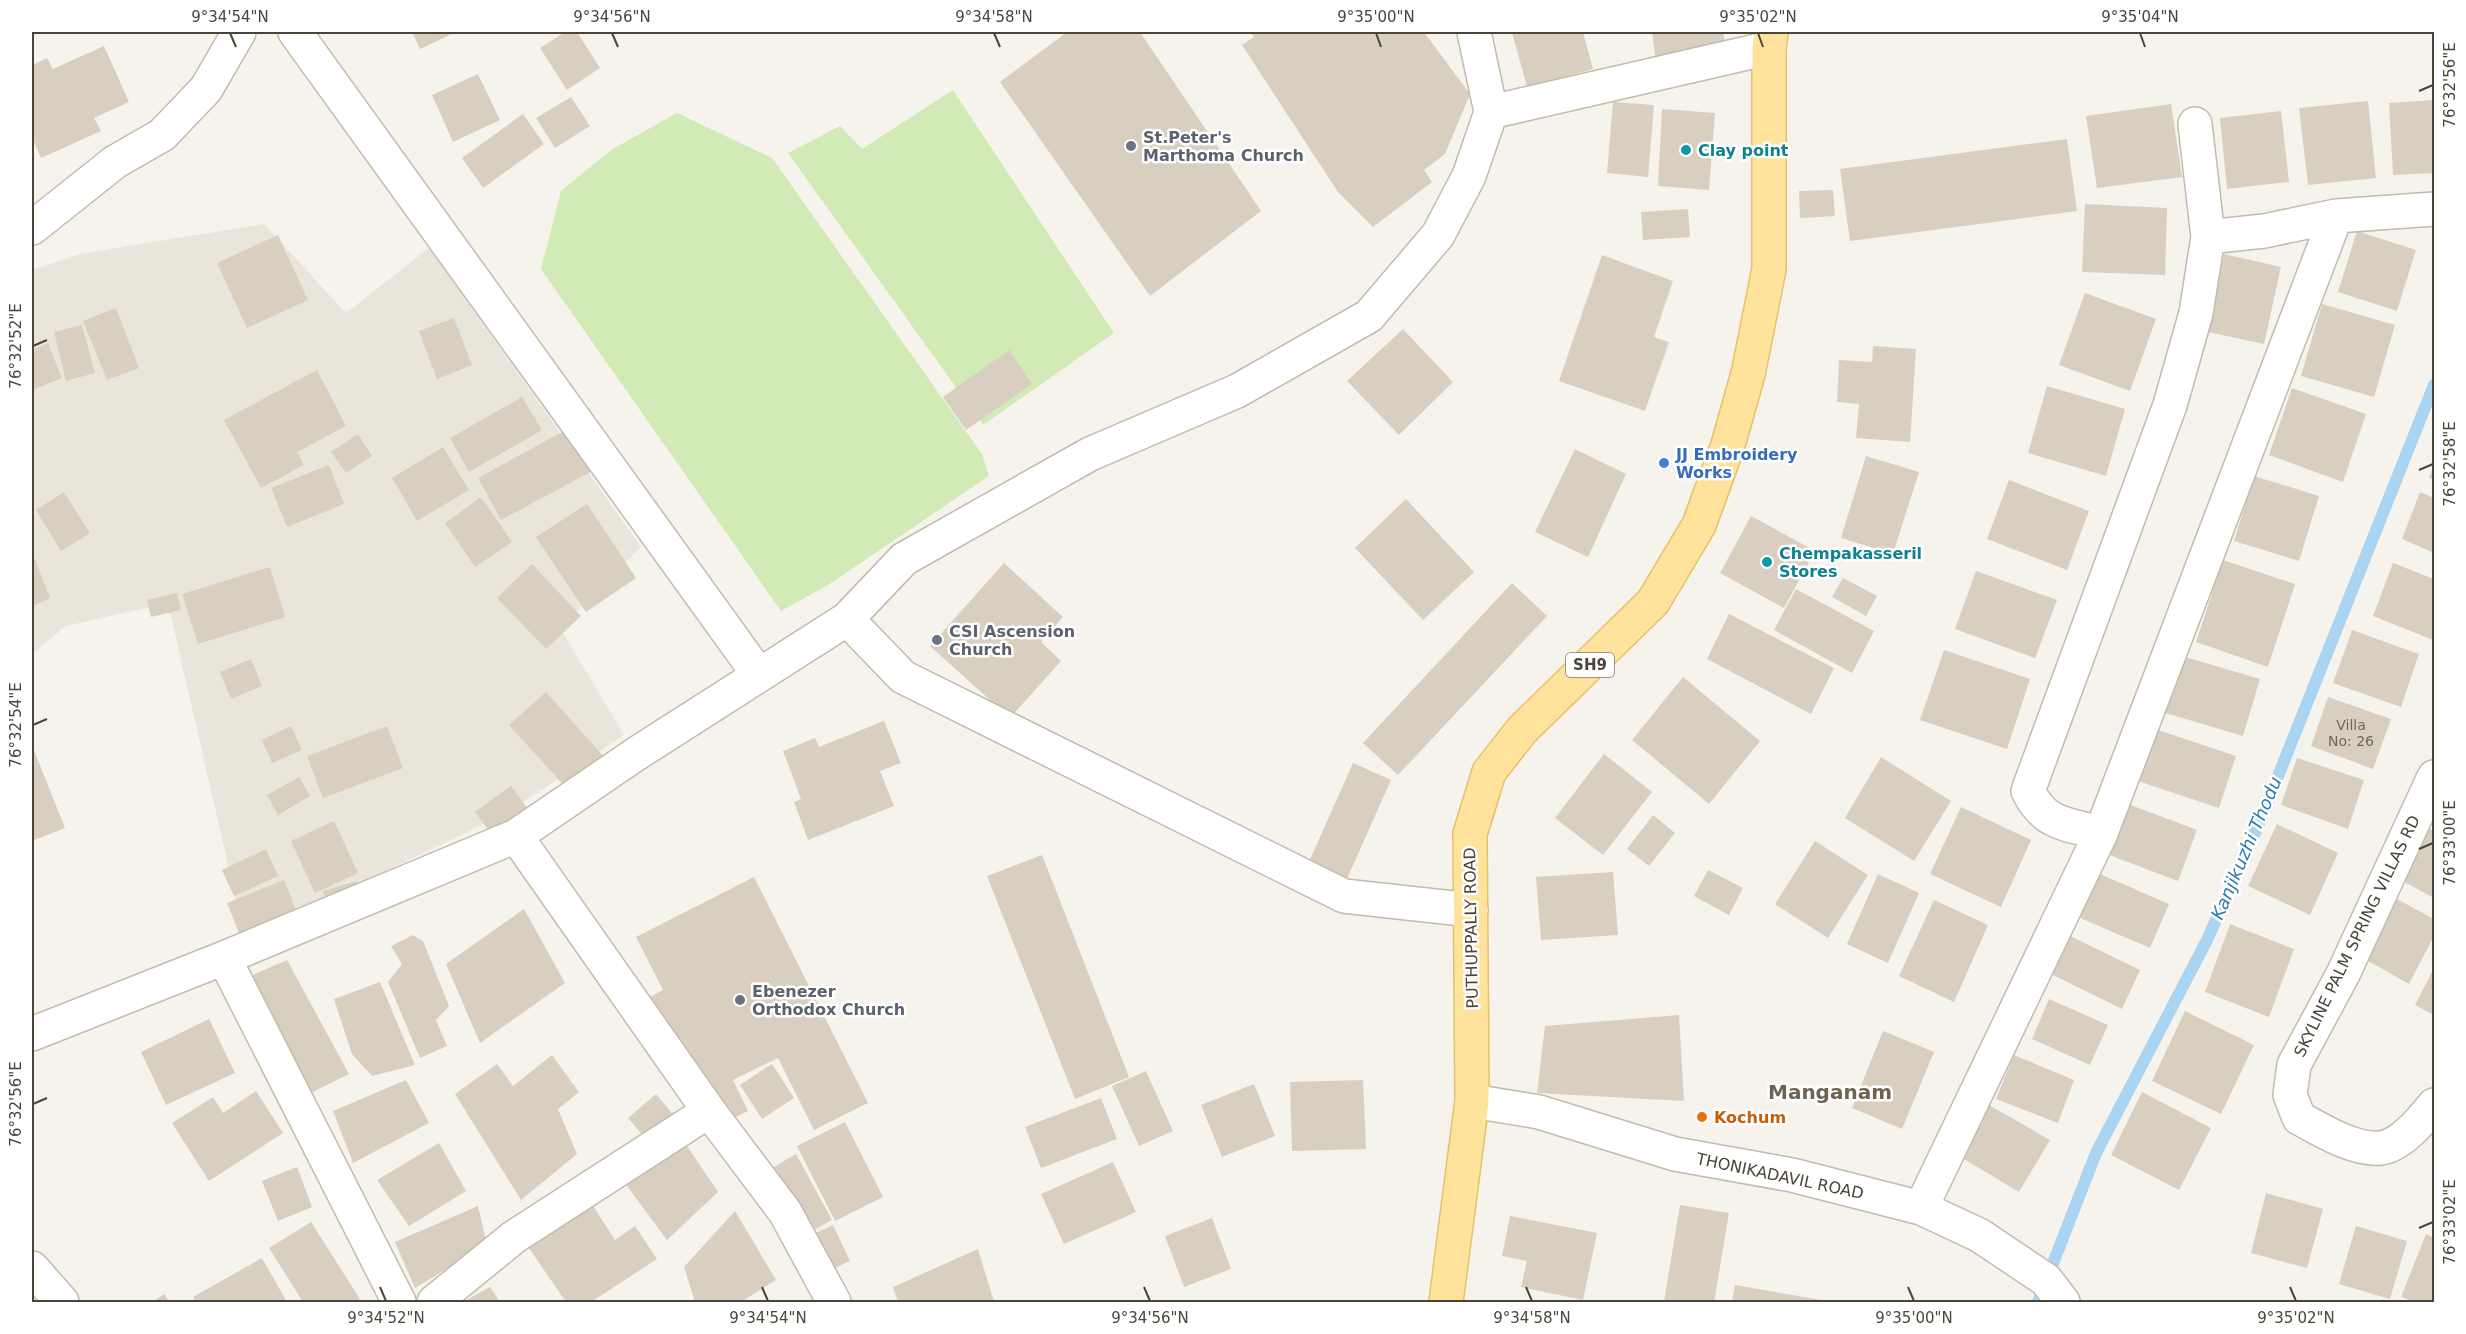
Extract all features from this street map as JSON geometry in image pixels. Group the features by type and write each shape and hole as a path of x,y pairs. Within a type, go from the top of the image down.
{"main road":[{"name":"PUTHUPPALLY ROAD","path":"1446,1302 1473,1101 1470,834 1489,772 1522,730 1653,602 1699,525 1728,445 1749,374 1769,269 1770,40"}],"street":[{"path":"32,228 115,162 162,135 206,89 239,32"},
{"path":"295,32 759,675"},
{"path":"32,1034 224,958 516,836 847,619 904,559 1090,454 1236,391 1369,316 1438,235 1469,176 1491,112 1474,32"},
{"path":"1491,112 1770,40"},
{"path":"2101,833 2054,821 2036,808 2028,791 2170,405 2196,313 2208,237 2195,124"},
{"path":"2208,237 2265,231 2336,216 2434,209"},
{"path":"1921,1209 2101,833 2336,216"},
{"path":"847,619 903,677 1344,896 1470,910"},
{"name":"SKYLINE PALM SPRING VILLAS RD","path":"2434,777 2343,974 2294,1065 2290,1095 2299,1118 2347,1142 2381,1148 2413,1130 2434,1105"},
{"path":"516,836 710,1111 785,1212 834,1302"},
{"path":"224,958 399,1302"},
{"name":"THONIKADAVIL ROAD","path":"1473,1101 1539,1112 1675,1154 1792,1175 1921,1209 1978,1235 2046,1280 2063,1302"},
{"path":"434,1302 532,1225 710,1111"},
{"path":"32,1269 62,1302"}],"shaded area":[{"path":"264,224 346,313 429,248 641,547 560,628 624,735 510,811 245,939 168,603 66,626 32,654 32,270 80,254"}],"green space":[{"path":"953,90 1114,333 983,425 788,153 840,126 862,149"},
{"path":"677,113 772,158 982,454 989,476 828,585 781,611 541,269 561,191 611,150"}],"building":[{"path":"412,32 456,32 420,49"},
{"path":"565,32 577,32 600,68 567,90 540,48"},
{"name":"St.Peter's Marthoma Church","path":"1067,32 1140,32 1261,211 1150,296 1000,82"},
{"path":"1250,32 1424,32 1470,94 1445,154 1424,170 1432,182 1373,227 1338,192 1242,45 1254,37"},
{"path":"1512,32 1583,32 1593,69 1527,87"},
{"path":"1652,32 1723,32 1726,51 1656,62"},
{"path":"104,46 129,102 94,118 101,131 41,158 32,137 32,65 47,58 53,69"},
{"path":"478,74 500,120 453,142 432,95"},
{"path":"571,97 590,126 555,148 536,118"},
{"path":"2434,100 2434,173 2393,175 2389,103"},
{"path":"2368,101 2376,178 2308,185 2299,108"},
{"path":"1613,102 1654,105 1648,177 1607,173"},
{"path":"2171,104 2182,177 2097,188 2086,116"},
{"name":"Clay point","path":"1662,109 1715,113 1709,190 1658,186"},
{"path":"2281,111 2289,182 2227,189 2220,118"},
{"path":"523,114 544,144 483,188 462,158"},
{"path":"2067,139 2077,211 1850,241 1840,169"},
{"path":"1833,190 1835,216 1800,218 1799,191"},
{"path":"2085,204 2167,208 2165,275 2082,272"},
{"path":"1688,209 1690,237 1643,240 1641,212"},
{"path":"2357,231 2416,250 2397,311 2338,292"},
{"path":"278,235 308,300 247,328 217,263"},
{"path":"2224,254 2281,267 2264,344 2208,332"},
{"path":"1602,255 1673,281 1654,337 1669,342 1645,411 1559,381"},
{"path":"2085,293 2156,319 2130,391 2059,365"},
{"path":"2322,304 2395,325 2374,397 2301,376"},
{"path":"116,308 139,368 107,380 83,321"},
{"path":"454,318 472,365 437,379 419,331"},
{"path":"82,325 95,373 66,381 54,332"},
{"path":"1403,329 1453,382 1399,435 1347,381"},
{"path":"48,343 62,378 32,390 32,350"},
{"path":"1873,346 1916,349 1910,442 1856,438 1859,404 1837,402 1839,360 1872,362"},
{"path":"1009,350 1032,384 966,430 943,397"},
{"path":"317,370 346,426 297,452 304,465 261,488 224,420"},
{"path":"2047,386 2125,409 2106,476 2028,453"},
{"path":"2292,388 2366,414 2343,482 2269,455"},
{"path":"522,397 542,430 469,472 450,438"},
{"path":"573,426 596,469 501,520 478,478"},
{"path":"358,434 372,456 346,473 331,452"},
{"path":"443,447 469,490 417,521 392,478"},
{"path":"1575,449 1626,474 1588,557 1535,532"},
{"path":"1866,456 1919,472 1893,554 1841,538"},
{"path":"329,465 344,504 287,527 271,488"},
{"path":"2434,466 2434,480 2429,478"},
{"path":"2254,476 2319,496 2299,561 2234,541"},
{"path":"2009,480 2089,511 2067,570 1987,539"},
{"path":"64,492 90,533 61,551 36,510"},
{"path":"2420,492 2434,498 2434,553 2402,539"},
{"path":"481,497 512,542 475,567 445,523"},
{"path":"1406,499 1474,572 1423,620 1355,548"},
{"path":"587,504 636,578 586,612 536,537"},
{"name":"Chempakasseril Stores","path":"1751,516 1815,551 1784,608 1720,573"},
{"path":"32,552 50,598 32,606"},
{"path":"2223,560 2295,584 2268,667 2196,642"},
{"path":"1004,563 1063,617 1041,642 1061,661 1010,718 930,646"},
{"path":"2393,563 2434,579 2433,640 2373,616"},
{"path":"532,564 581,616 546,649 497,598"},
{"path":"270,567 285,617 198,644 182,594"},
{"path":"1976,571 2057,600 2035,658 1955,629"},
{"path":"1843,578 1877,596 1866,616 1832,597"},
{"path":"1512,583 1547,616 1398,775 1363,743"},
{"path":"1796,589 1874,631 1852,673 1774,630"},
{"path":"177,593 181,610 151,617 147,600"},
{"path":"1729,614 1834,668 1811,714 1707,659"},
{"path":"2352,630 2419,654 2401,707 2333,683"},
{"path":"1944,650 2030,679 2007,749 1920,720"},
{"path":"2178,655 2260,679 2243,736 2162,712"},
{"path":"251,659 262,686 231,699 220,672"},
{"path":"1683,677 1760,741 1709,804 1632,740"},
{"path":"546,692 606,759 570,792 509,725"},
{"path":"2328,697 2391,719 2373,769 2311,746"},
{"path":"884,721 901,763 880,771 894,806 808,840 794,802 801,799 783,751 815,738 819,747"},
{"path":"291,726 302,750 272,763 262,740"},
{"path":"387,726 403,768 323,798 307,756"},
{"path":"2155,729 2236,756 2219,808 2138,781"},
{"path":"32,745 65,828 32,841"},
{"path":"1604,754 1652,792 1603,855 1555,818"},
{"path":"1881,757 1951,801 1914,861 1845,818"},
{"path":"2297,758 2364,780 2348,829 2281,805"},
{"path":"1353,763 1391,780 1346,881 1308,864"},
{"path":"299,777 310,796 278,815 267,795"},
{"path":"511,786 534,817 498,843 475,812"},
{"path":"2128,804 2197,830 2178,881 2109,855"},
{"path":"1961,807 2031,840 2001,907 1930,874"},
{"path":"1653,815 1675,833 1649,866 1627,849"},
{"path":"334,821 358,873 315,893 291,841"},
{"path":"2277,824 2338,853 2310,915 2248,886"},
{"path":"2424,826 2434,831 2434,898 2397,878"},
{"path":"1815,841 1868,875 1828,938 1775,904"},
{"path":"266,849 278,876 234,896 222,870"},
{"path":"1042,855 1129,1077 1075,1099 987,876"},
{"path":"1708,870 1743,888 1729,915 1694,896"},
{"path":"1613,872 1618,935 1541,940 1536,877"},
{"path":"1878,874 1919,893 1888,963 1847,944"},
{"path":"2100,874 2169,904 2150,948 2080,918"},
{"path":"754,877 868,1103 814,1130 778,1058 733,1080 748,1111 714,1128 648,998 663,990 636,937"},
{"path":"284,880 306,936 249,958 227,903"},
{"path":"357,881 365,907 331,917 323,891"},
{"path":"2395,898 2434,919 2434,936 2409,984 2363,958"},
{"path":"1934,900 1988,925 1954,1002 1899,976"},
{"path":"524,909 565,983 480,1043 446,964"},
{"path":"2230,924 2294,949 2269,1017 2205,992"},
{"path":"413,935 423,941 449,1006 436,1020 447,1046 420,1058 388,982 402,964 391,946"},
{"path":"2068,935 2140,970 2122,1009 2049,973"},
{"path":"287,960 349,1074 311,1093 250,976"},
{"path":"2434,968 2434,1015 2415,1005"},
{"path":"380,982 415,1065 372,1076 352,1054 334,999"},
{"path":"2049,999 2108,1025 2090,1065 2032,1039"},
{"path":"2185,1011 2254,1045 2221,1114 2152,1081"},
{"path":"1679,1015 1684,1101 1537,1093 1545,1026"},
{"path":"209,1019 235,1073 166,1105 141,1052"},
{"path":"1883,1031 1934,1052 1902,1129 1852,1108"},
{"path":"552,1055 579,1092 558,1109 577,1154 521,1200 455,1094 497,1064 513,1086"},
{"path":"2014,1055 2074,1080 2058,1123 1996,1099"},
{"path":"772,1064 794,1098 762,1119 740,1085"},
{"path":"1146,1071 1173,1131 1139,1146 1112,1086"},
{"path":"406,1080 429,1123 353,1163 333,1111"},
{"path":"1363,1080 1366,1149 1292,1151 1290,1082"},
{"path":"1254,1084 1275,1136 1222,1157 1201,1105"},
{"path":"256,1091 283,1133 209,1181 172,1123 213,1097 223,1113"},
{"path":"2142,1092 2211,1128 2179,1190 2111,1155"},
{"path":"656,1094 680,1123 652,1146 628,1118"},
{"path":"1101,1098 1117,1139 1041,1168 1025,1127"},
{"path":"1989,1105 2050,1140 2019,1192 1959,1156"},
{"path":"845,1122 883,1197 835,1221 797,1146"},
{"path":"683,1140 718,1192 667,1240 622,1179"},
{"path":"439,1143 466,1191 409,1226 377,1180"},
{"path":"796,1154 832,1220 803,1236 767,1171"},
{"path":"1113,1162 1136,1212 1064,1244 1041,1194"},
{"path":"297,1167 312,1207 278,1221 262,1181"},
{"path":"2266,1193 2323,1209 2307,1268 2251,1253"},
{"path":"588,1198 615,1240 635,1226 657,1259 591,1302 566,1302 524,1241"},
{"path":"1680,1205 1729,1213 1714,1302 1664,1302"},
{"path":"478,1206 487,1245 415,1288 395,1242"},
{"path":"735,1211 776,1280 741,1302 695,1302 684,1267"},
{"path":"1510,1216 1597,1233 1583,1300 1521,1287 1527,1261 1502,1256"},
{"path":"1212,1218 1231,1269 1184,1287 1165,1236"},
{"path":"311,1222 360,1299 355,1302 303,1302 269,1248"},
{"path":"833,1225 850,1261 824,1273 807,1237"},
{"path":"2356,1226 2407,1241 2390,1299 2339,1284"},
{"path":"2426,1234 2434,1238 2434,1302 2416,1302 2401,1297"},
{"path":"978,1249 994,1302 898,1302 893,1287"},
{"path":"262,1258 287,1302 196,1302 193,1297"},
{"path":"1735,1285 1827,1301 1827,1302 1732,1302"},
{"path":"490,1287 500,1302 463,1302"},
{"path":"164,1294 170,1302 152,1302"}],"waterway":[{"name":"Kanjikuzhi Thodu","path":"2038,1302 2096,1153 2207,940 2261,819 2434,385"}],"place":[{"name":"St.Peter's Marthoma Church","path":"1131,146"},
{"name":"Clay point","path":"1686,150"},
{"name":"JJ Embroidery Works","path":"1664,463"},
{"name":"Chempakasseril Stores","path":"1767,562"},
{"name":"CSI Ascension Church","path":"937,640"},
{"name":"Ebenezer Orthodox Church","path":"740,1000"},
{"name":"Kochum","path":"1702,1117"}],"district":[{"name":"Manganam","path":"1830,1092"}]}
